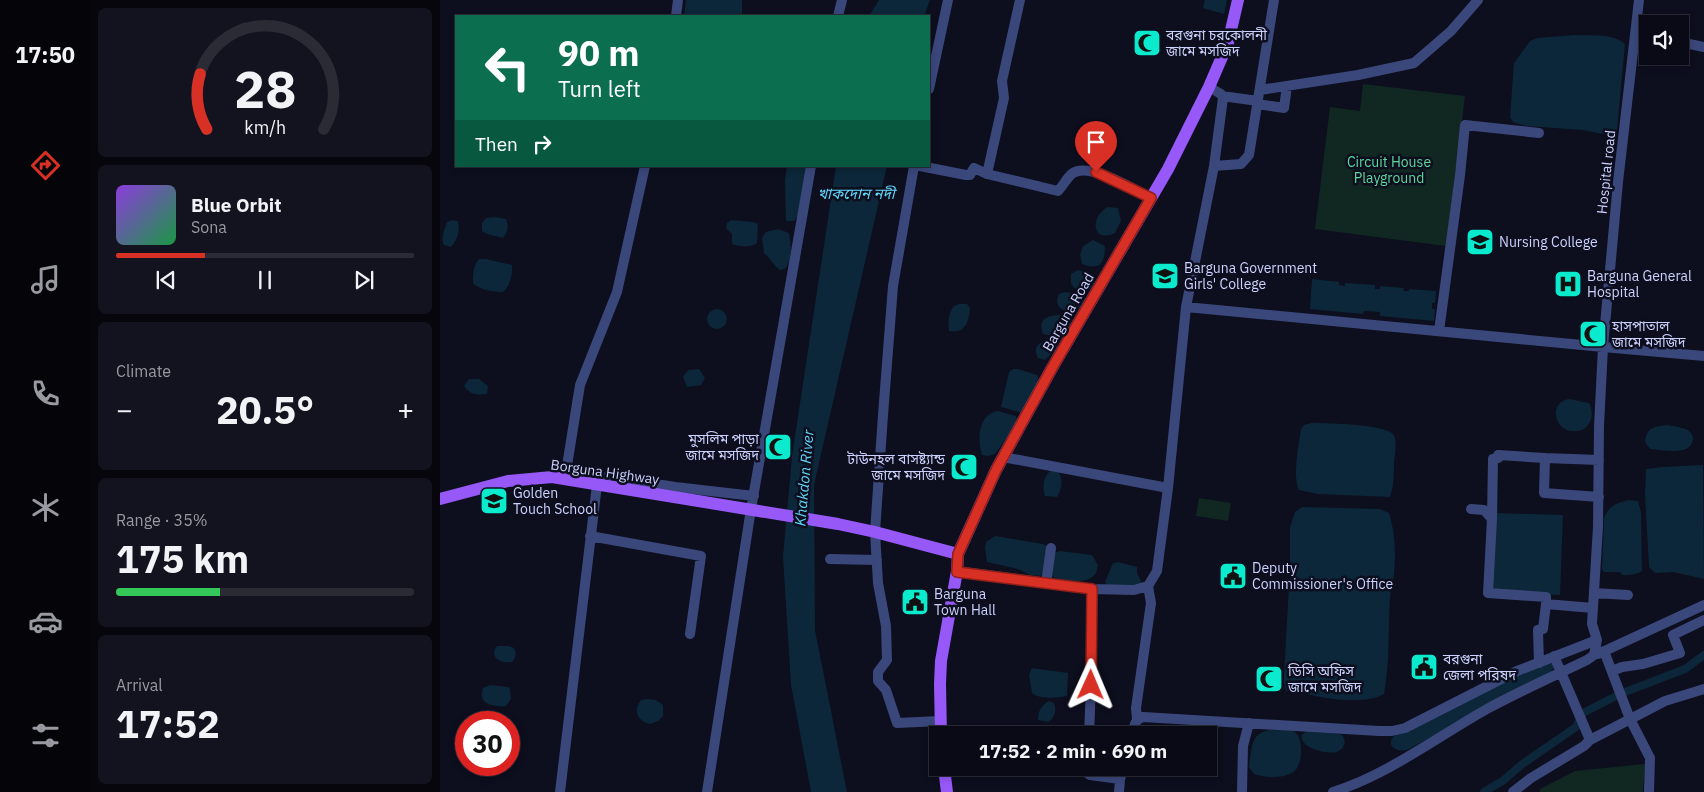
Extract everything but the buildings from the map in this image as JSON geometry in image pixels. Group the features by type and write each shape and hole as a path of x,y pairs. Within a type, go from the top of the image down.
{"main road":[{"name":"Barguna Road","path":"940,726 941,661 957,572 958,554 1003,457 1052,368 1168,169 1228,43 1238,0"},
{"name":"Borguna Highway","path":"440,499 493,484 522,479 552,477 838,524 958,554"},
{"path":"945,776 947,792"}],"street":[{"path":"676,15 678,0"},
{"path":"838,15 842,0"},
{"path":"930,84 948,0"},
{"path":"987,174 1004,98 1002,81 1020,0"},
{"path":"1214,166 1241,164 1249,155 1274,0"},
{"path":"1260,90 1358,75 1414,63 1451,31 1478,0"},
{"name":"Hospital road","path":"1597,640 1592,624 1592,608 1599,497 1603,347 1618,182 1639,0"},
{"path":"1635,33 1639,34"},
{"path":"1689,44 1704,47"},
{"path":"1209,86 1222,96 1284,108 1287,86"},
{"path":"1134,726 1137,719 1136,708 1151,603 1148,586 1157,570 1168,488 1186,307 1214,166 1222,96"},
{"path":"1439,331 1465,125 1539,133"},
{"path":"645,167 617,292 580,385 566,472 754,496"},
{"path":"707,792 754,496 812,167"},
{"path":"914,167 893,286 875,532 878,583 886,626 887,660 878,672 878,681 886,690 897,723 940,720"},
{"path":"925,167 966,175 970,175 974,168 987,174 1058,192 1073,173 1081,170 1096,172 1151,198"},
{"path":"1186,307 1704,356"},
{"path":"1538,663 1538,630 1543,629 1546,597 1488,593 1493,458 1498,458 1498,455 1599,460"},
{"path":"1003,457 1168,488"},
{"path":"1545,458 1544,493 1599,497"},
{"path":"560,792 596,485"},
{"path":"1471,509 1484,510 1492,519"},
{"path":"590,536 702,556 690,634"},
{"path":"1046,583 1051,548"},
{"path":"830,559 877,560"},
{"path":"957,572 1092,589 1134,590 1148,586"},
{"path":"1089,726 1092,589"},
{"path":"1594,593 1628,595"},
{"path":"1546,604 1592,608"},
{"path":"1333,792 1390,766 1488,708 1704,605"},
{"path":"1612,671 1680,654 1673,635 1704,620"},
{"path":"1137,719 1143,716 1379,730 1400,729 1517,671 1597,640 1595,656"},
{"path":"1554,656 1590,740"},
{"path":"1595,656 1612,671 1630,719 1650,758 1649,792"},
{"path":"1513,792 1531,778 1584,746 1590,740 1666,700 1704,689"},
{"path":"1242,792 1243,746 1249,723"},
{"path":"1098,776 1120,779"},
{"path":"1119,792 1121,776"}],"green space":[{"name":"Circuit House Playground","path":"1363,84 1465,96 1446,246 1315,229 1330,107 1360,111"},
{"path":"1199,498 1231,503 1228,521 1196,516"},
{"path":"1645,764 1643,792 1540,792 1540,789 1575,771"}],"water":[{"path":"686,0 742,0 742,15 684,15"},
{"path":"879,0 930,0 924,15 870,15"},
{"path":"1205,0 1227,0 1224,14 1203,8"},
{"path":"1595,35 1614,38 1625,44 1617,130 1613,136 1583,130 1526,126 1513,122 1510,117 1514,63 1530,41 1537,38"},
{"path":"787,167 806,168 799,214 794,221 786,221 785,180"},
{"name":"খাকদোন নদী","path":"836,167 887,167 814,485 815,630 847,792 811,792 791,685 783,557 792,456"},
{"path":"1108,207 1118,208 1121,221 1115,233 1101,235 1097,232 1096,222 1102,211"},
{"path":"486,218 506,219 508,224 508,229 503,238 482,231 482,223"},
{"path":"452,220 458,221 459,232 451,247 444,245 442,239 447,222"},
{"path":"731,220 758,224 757,243 745,247 732,244 732,234 726,228 727,223"},
{"path":"778,229 789,233 791,247 788,265 785,269 780,270 764,253 762,238 766,232"},
{"path":"1093,240 1105,246 1102,261 1093,267 1082,264 1080,255 1083,246"},
{"path":"479,259 512,265 508,287 503,292 483,289 473,283 474,267"},
{"path":"1078,270 1094,276 1094,286 1089,290 1074,288 1071,283 1071,274"},
{"path":"1312,279 1339,282 1339,285 1345,286 1345,283 1375,285 1375,289 1380,289 1380,286 1404,288 1403,291 1409,291 1409,289 1436,291 1435,303 1432,303 1432,309 1435,309 1434,321 1380,316 1380,312 1364,311 1363,314 1310,309"},
{"path":"1065,292 1085,296 1085,305 1081,311 1071,312 1062,310 1059,307 1057,300 1059,294"},
{"path":"967,304 970,308 969,318 966,326 963,328 949,331 951,312 954,306"},
{"path":"717,309 724,312 727,319 724,326 717,329 710,326 707,319 710,312"},
{"path":"1058,315 1071,318 1069,329 1059,337 1043,334 1042,322 1049,316"},
{"path":"1046,341 1060,347 1045,360 1038,358 1036,349 1040,343"},
{"path":"699,369 705,378 701,385 687,387 683,377 688,370"},
{"path":"1013,369 1037,375 1038,379 1034,394 1022,413 1001,407 1009,372"},
{"path":"469,379 479,379 488,386 487,394 471,393 464,386"},
{"path":"1569,399 1589,403 1592,412 1591,420 1582,430 1567,430 1558,422 1556,411 1558,405 1562,401"},
{"path":"998,411 1016,416 1017,424 995,454 982,455 980,435 983,422 991,413"},
{"path":"1311,423 1368,426 1389,431 1394,435 1396,445 1390,497 1318,494 1299,490 1296,469 1301,429 1304,425"},
{"path":"1667,425 1683,428 1690,432 1693,439 1690,446 1678,451 1650,449 1645,442 1647,433 1654,427"},
{"path":"1703,465 1704,579 1673,572 1655,573 1649,567 1645,495 1646,469"},
{"path":"1057,470 1061,480 1059,494 1057,497 1045,496 1043,486 1046,476 1050,471"},
{"path":"1629,500 1638,501 1641,512 1642,571 1627,575 1622,575 1620,572 1604,572 1602,570 1604,518 1608,510 1614,505"},
{"path":"1302,507 1380,509 1389,513 1394,535 1395,566 1390,597 1388,658 1384,694 1367,699 1346,700 1286,691 1284,675 1290,568 1290,527 1295,512"},
{"path":"1494,513 1563,515 1560,595 1491,591"},
{"path":"995,536 1043,544 1048,547 1041,576 1030,575 1018,569 987,562 986,542"},
{"path":"1060,551 1092,555 1098,565 1096,573 1093,577 1081,581 1068,581 1051,576 1054,553"},
{"path":"1118,562 1137,567 1137,573 1142,583 1138,586 1107,585 1105,582 1113,563"},
{"path":"497,646 514,648 516,655 512,662 504,662 497,659 494,653"},
{"path":"1553,664 1553,669 1550,673 1407,750 1393,748 1391,743 1394,736 1490,687"},
{"path":"1032,668 1068,673 1067,696 1044,698 1032,693 1029,675"},
{"path":"490,685 508,687 510,689 511,699 506,706 492,705 483,700 483,688"},
{"path":"641,700 656,700 663,705 663,716 658,721 650,724 642,721 637,712 638,704"},
{"path":"1049,701 1054,703 1055,706 1054,716 1048,722 1038,720 1040,709"},
{"path":"1283,728 1295,732 1300,740 1301,752 1296,769 1289,774 1279,777 1254,774 1249,767 1251,749 1255,738 1265,731"},
{"path":"1308,731 1340,734 1343,736 1345,743 1342,749 1331,753 1310,748 1302,739 1302,734"}],"waterway":[{"path":"1484,792 1504,780 1521,765 1576,727 1583,713 1620,694 1685,669 1704,655"}],"place":[{"name":"বরগুনা চরকোলনী জামে মসজিদ","path":"1147,43"},
{"name":"Nursing College","path":"1480,242"},
{"name":"Barguna Government Girls' College","path":"1165,276"},
{"name":"Barguna General Hospital","path":"1568,284"},
{"name":"হাসপাতাল জামে মসজিদ","path":"1593,334"},
{"name":"মুসলিম পাড়া জামে মসজিদ","path":"778,447"},
{"name":"টাউনহল বাসষ্ট্যান্ড জামে মসজিদ","path":"964,467"},
{"name":"Golden Touch School","path":"494,501"},
{"name":"Deputy Commissioner's Office","path":"1233,576"},
{"name":"Barguna Town Hall","path":"915,602"},
{"name":"বরগুনা জেলা পরিষদ","path":"1424,667"},
{"name":"ডিসি অফিস জামে মসজিদ","path":"1269,679"}],"route":[{"path":"1091,685 1092,589 957,572 958,554 996,470 1052,368 1151,198 1096,172"}],"water label":[{"name":"Khakdon River","path":"804,478"}]}
